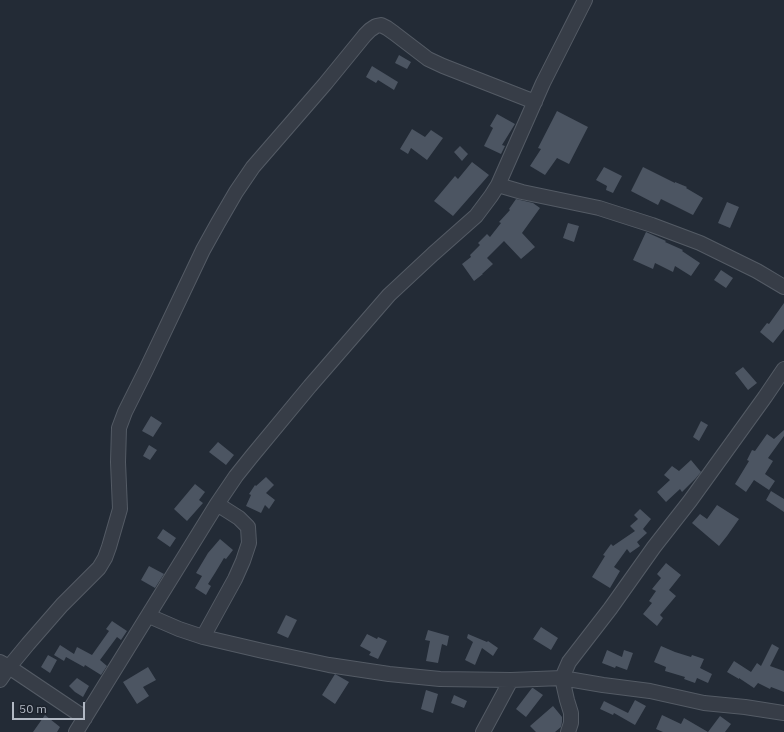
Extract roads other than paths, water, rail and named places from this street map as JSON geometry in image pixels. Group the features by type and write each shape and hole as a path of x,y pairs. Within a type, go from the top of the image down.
{"street":[{"path":"76,732 217,504 236,476 351,338 389,295 432,254 476,216 487,201 498,185 550,69 585,0"},
{"path":"0,680 5,664 28,644 62,605 99,568 105,558 120,509 118,462 119,428 121,422 203,250 218,222 253,167 325,84 365,35 376,26 381,25 428,58 443,66 535,102"},
{"path":"498,185 522,192 599,208 652,225 700,243 757,271 784,287"},
{"path":"568,732 571,723 571,713 562,678 569,662 690,501 784,369"},
{"path":"203,637 235,579 249,542 248,527 239,518 217,504"},
{"path":"149,616 179,629 203,637 329,665 389,674 440,679 511,680 562,678 650,691 704,703 745,707 784,714"},
{"path":"5,664 85,718"},
{"path":"483,732 511,680"}]}
